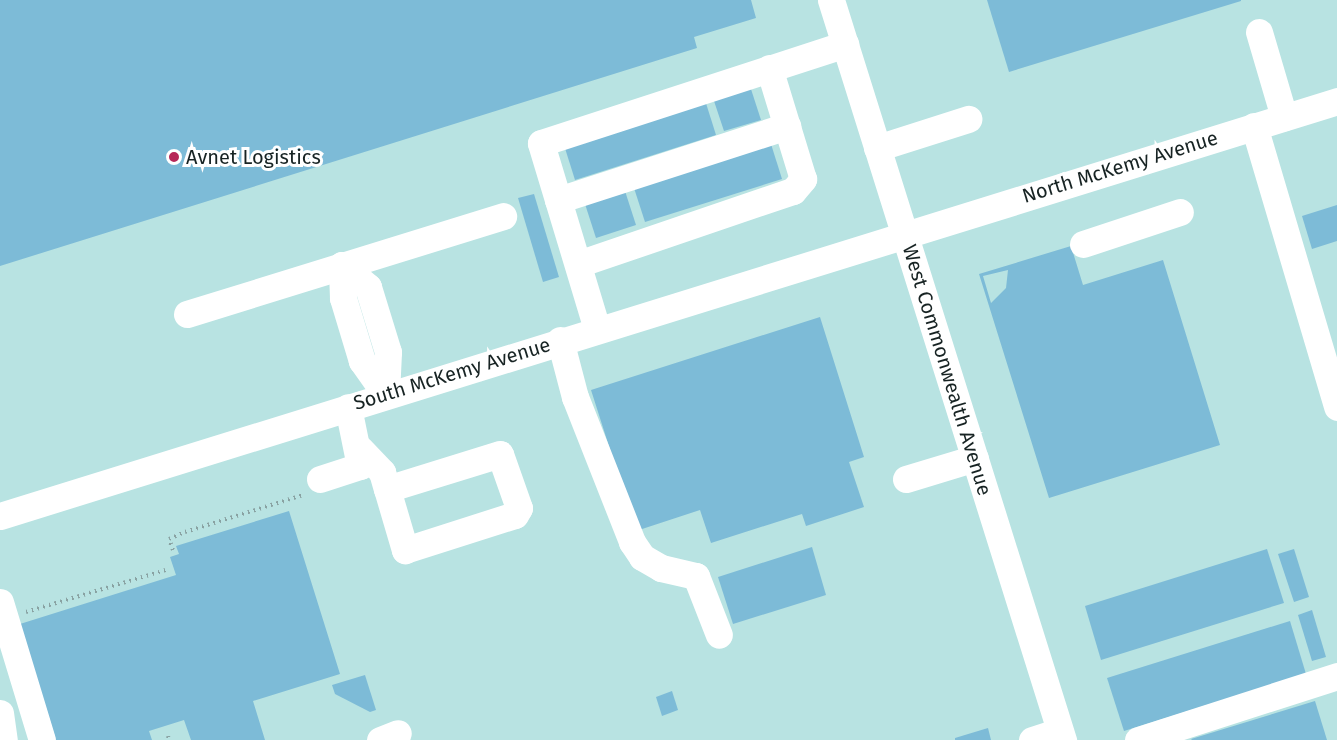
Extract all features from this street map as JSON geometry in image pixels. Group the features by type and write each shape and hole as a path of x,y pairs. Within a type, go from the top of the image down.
{"street":[{"name":"West Commonwealth Avenue","path":"831,0 1061,735"},
{"path":"1259,32 1284,117"},
{"path":"597,328 541,143 845,44"},
{"path":"578,264 794,191 803,179 769,68"},
{"name":"North McKemy Avenue","path":"904,232 1337,101"},
{"path":"877,148 968,119"},
{"path":"558,200 787,126"},
{"path":"1254,126 1337,407"},
{"path":"1083,244 1180,212"},
{"path":"187,314 503,216"},
{"name":"South McKemy Avenue","path":"0,516 904,232"},
{"path":"342,265 368,287 388,352 386,395"},
{"path":"560,340 575,397 632,542 642,557 661,568 696,576 719,635"},
{"path":"312,482 360,466 360,448 348,407"},
{"path":"360,448 382,472 387,489 405,550 516,515 519,508 500,454 387,489"},
{"path":"906,480 975,458"},
{"path":"5,598 42,740"},
{"path":"1137,740 1337,676"},
{"path":"0,713 4,740"},
{"path":"1032,740 1061,735"}],"path":[{"path":"173,550 169,539 307,494 312,482"},
{"path":"5,598 169,569"}],"shaded area":[{"path":"0,0 1337,0 1337,740 0,740"}],"building":[{"name":"Avnet Logistics","path":"0,0 751,0 756,18 694,37 697,48 0,266"},
{"path":"987,0 1241,0 1241,1 1009,72"},
{"path":"750,86 761,120 724,131 713,98"},
{"path":"705,100 716,135 575,180 564,145"},
{"path":"771,144 782,179 645,222 634,188"},
{"path":"625,191 636,225 596,238 585,204"},
{"path":"534,194 559,277 543,282 518,198"},
{"path":"1337,205 1337,241 1312,249 1302,216"},
{"path":"1071,246 1083,285 1163,260 1220,445 1049,498 979,274","holes":["1008,270 1006,288 991,303 983,276"]},
{"path":"820,317 864,457 849,462 864,507 806,526 802,514 711,543 700,510 636,531 591,390"},
{"path":"289,511 340,674 253,701 265,740 191,740 184,720 149,731 152,740 56,740 20,624 176,575 170,557 179,554 176,546"},
{"path":"812,547 826,595 733,624 718,577"},
{"path":"1267,549 1284,603 1101,660 1085,606"},
{"path":"1294,549 1309,597 1294,602 1278,554"},
{"path":"1312,610 1326,657 1312,661 1298,615"},
{"path":"1290,621 1306,674 1124,731 1107,678"},
{"path":"365,675 376,710 370,712 335,694 332,685"},
{"path":"672,691 678,710 662,716 656,697"},
{"path":"1315,701 1327,740 1191,739"},
{"path":"988,728 991,740 955,740 955,738"}],"place":[{"name":"Avnet Logistics","path":"174,157"}]}
